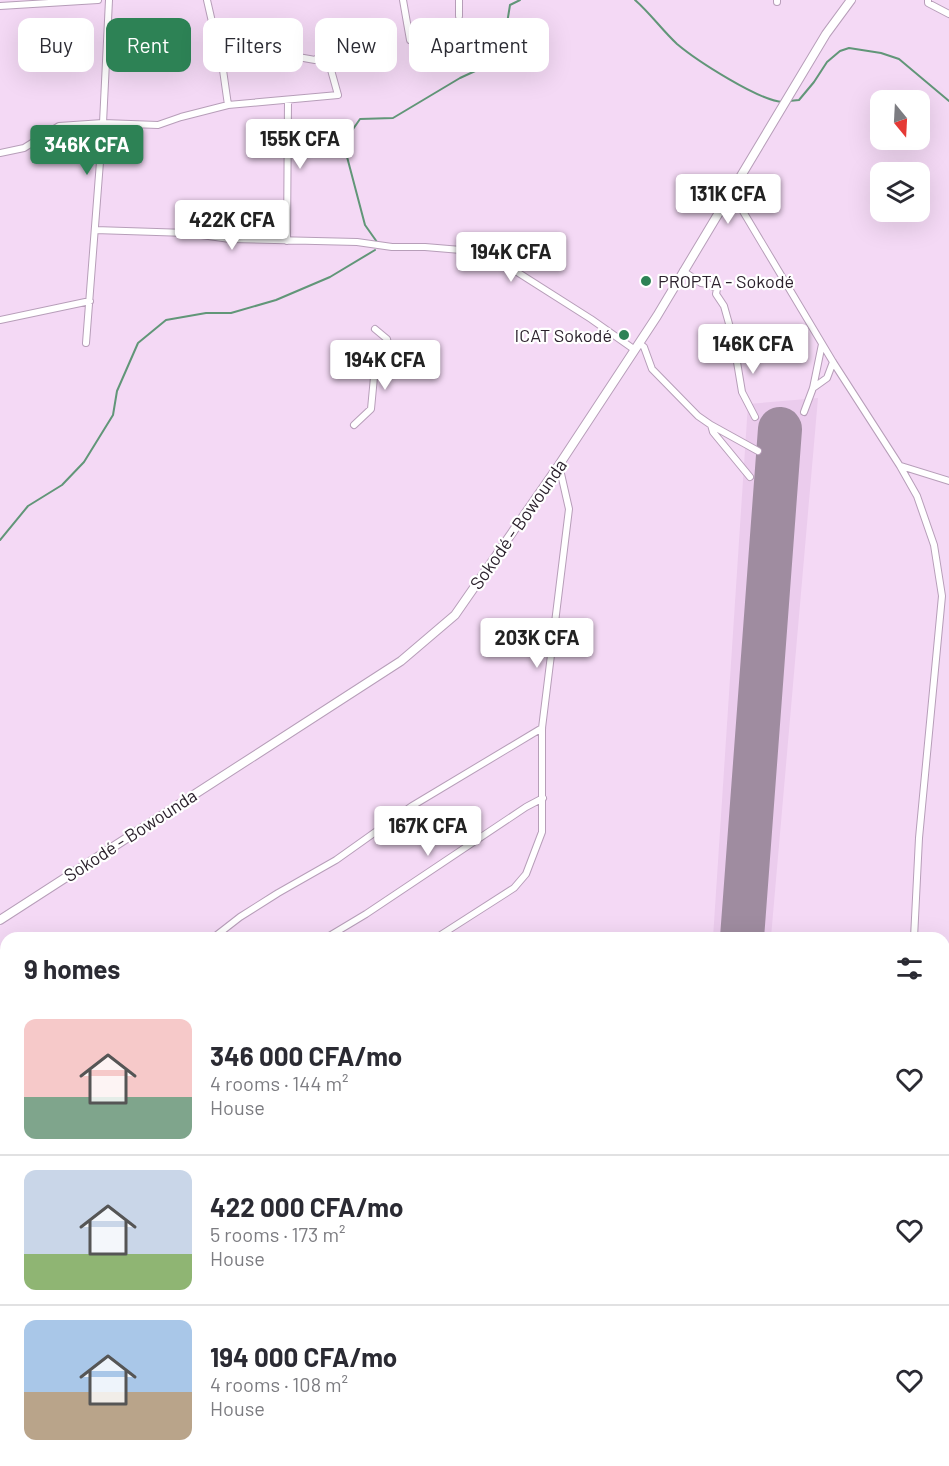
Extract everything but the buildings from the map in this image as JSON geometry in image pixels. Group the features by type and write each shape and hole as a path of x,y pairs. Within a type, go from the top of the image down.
{"main road":[{"name":"Sokodé - Bowounda","path":"0,920 401,661 455,615 637,347 776,121 826,34 851,0"}],"street":[{"path":"0,6 98,0"},
{"path":"86,343 103,123 109,0"},
{"path":"207,0 211,18"},
{"path":"403,0 409,34"},
{"path":"459,0 459,16"},
{"path":"928,0 928,3 949,14"},
{"path":"0,153 24,148 59,126 103,123 158,125 228,105 338,95 326,52 315,60 303,58"},
{"path":"222,72 228,105"},
{"path":"287,241 288,99"},
{"path":"732,193 833,362 900,466 917,496 934,545 942,596 919,838 914,932"},
{"path":"95,230 187,233 230,239 357,242 392,247 425,247 461,250 503,263 637,347 644,347 652,369 698,416 758,451"},
{"path":"683,271 701,283 717,289 716,294 724,306 733,338 742,392 755,417"},
{"path":"0,320 90,301"},
{"path":"354,425 371,409 375,377 391,357 387,339 375,329"},
{"path":"804,412 813,388 822,344"},
{"path":"813,388 827,378 833,362"},
{"path":"711,425 713,432 750,477"},
{"path":"445,932 514,888 526,874 542,832 542,728 569,509 559,465"},
{"path":"900,466 949,481"},
{"path":"942,596 949,604"},
{"path":"221,932 278,893 336,860 412,806 542,728"},
{"path":"336,932 543,798"}],"shaded area":[{"path":"818,398 771,932 713,932 748,404"}],"waterway":[{"path":"377,242 365,225 346,153 351,132 360,119 393,118 460,78 486,66 504,42 510,5 520,0"},
{"path":"635,0 677,44 698,60 759,95 783,102"},
{"path":"789,101 799,100 827,62 840,51 849,48 881,53 899,59 949,101"},
{"path":"0,540 28,506 62,485 84,462 113,415 117,391 138,343 166,320 206,313 231,313 276,300 330,277 375,250"}],"runway":[{"path":"742,932 780,429"}],"place":[{"name":"PROPTA - Sokodé","path":"646,281"},
{"name":"ICAT Sokodé","path":"624,335"}]}
